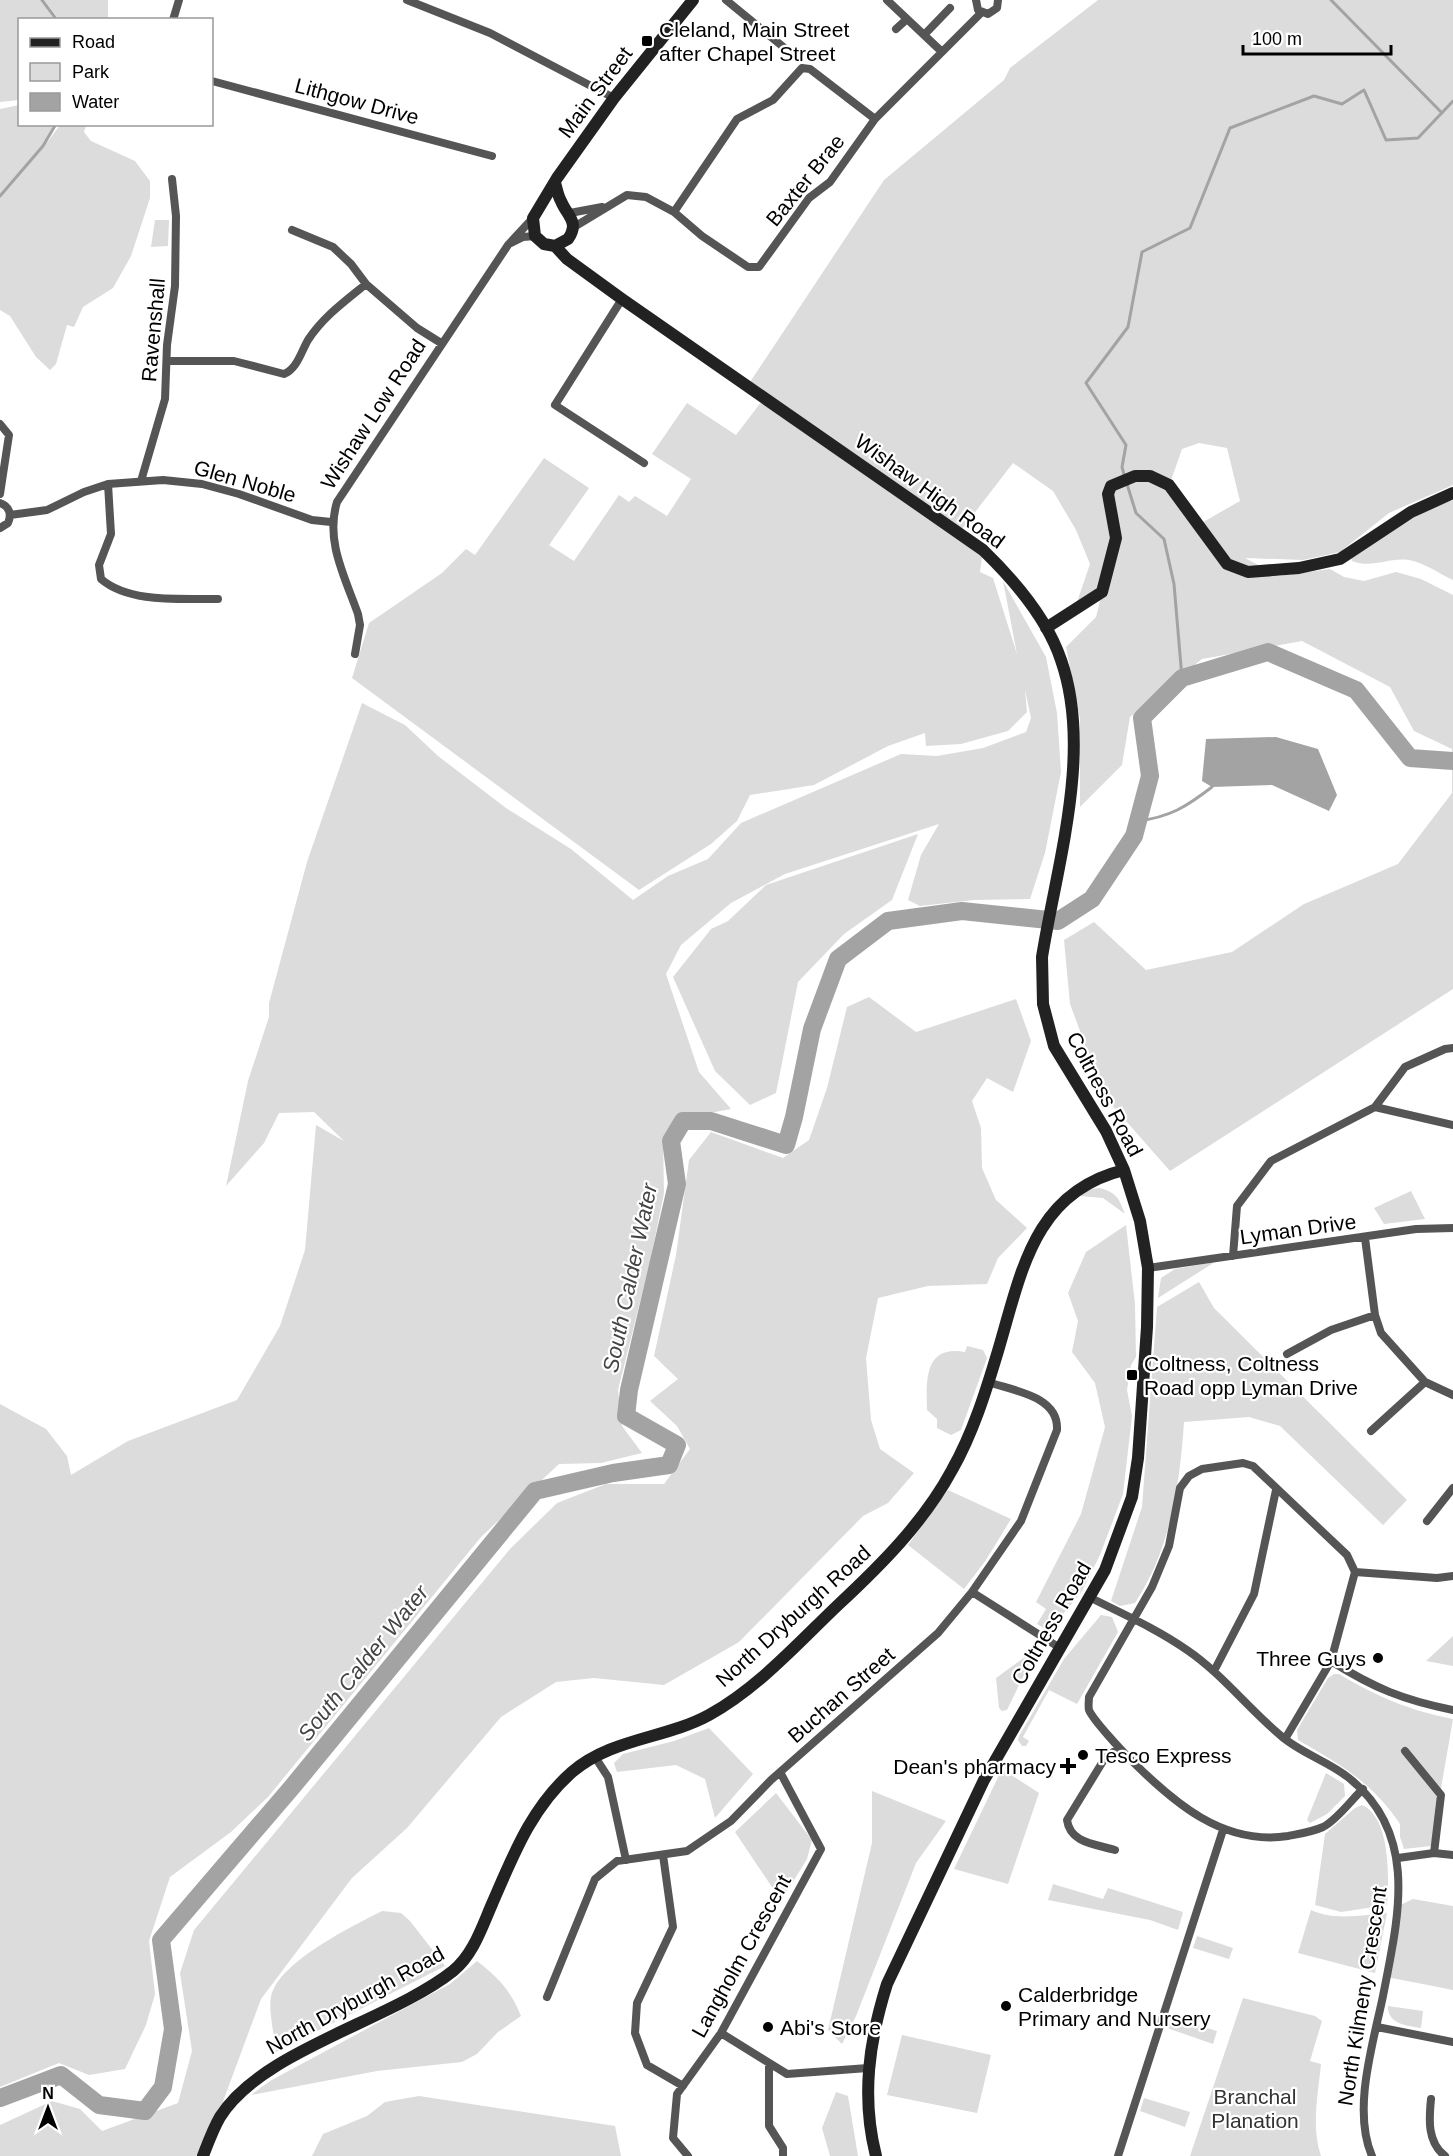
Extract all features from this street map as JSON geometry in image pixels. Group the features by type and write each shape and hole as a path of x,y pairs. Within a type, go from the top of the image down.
{"street":[{"path":"173,18 179,0"},
{"path":"407,0 490,33 614,98"},
{"name":"Main Street","path":"533,218 614,98 693,0"},
{"path":"726,0 787,50"},
{"path":"886,0 941,51"},
{"path":"976,0 976,7 981,13"},
{"name":"Baxter Brae","path":"574,227 627,195 636,195 655,200 674,212 702,236 748,267 759,267 808,198 830,182 875,119 981,13 988,14 995,11 998,0"},
{"path":"924,35 950,8"},
{"path":"896,29 907,19"},
{"path":"674,212 737,119 773,100 799,70 807,68 844,93 875,119"},
{"name":"Lithgow Drive","path":"213,81 492,156"},
{"name":"Ravenshall","path":"141,481 165,399 175,286 176,216 172,179"},
{"path":"555,183 574,227 568,239 567,259"},
{"path":"542,206 554,202 566,208"},
{"name":"Baxter Brae","path":"566,208 605,207"},
{"path":"533,218 535,236 544,244 555,246 568,239"},
{"name":"Wishaw Low Road","path":"355,654 360,625 334,545 331,522 337,502 508,245 533,218"},
{"path":"292,230 333,247 351,264 366,284 417,328 441,343"},
{"path":"508,245 523,237 535,236"},
{"name":"Wishaw High Road","path":"555,246 567,259 622,299 982,550 1008,574 1046,628 1061,659 1072,699 1074,744 1069,808 1050,909"},
{"path":"167,361 234,361 284,374 293,369 307,342 328,315 366,284"},
{"path":"622,299 555,405 644,463"},
{"path":"0,424 9,435 0,494"},
{"path":"1046,628 1102,592 1116,538 1108,494 1111,486 1132,477 1150,476 1169,485 1227,564 1248,572 1299,568 1340,559 1411,512 1453,493"},
{"name":"Glen Noble","path":"10,515 46,510 84,492 108,484 163,480 202,484 239,494 312,520 331,522"},
{"path":"108,484 111,534 99,565 101,579 112,588 129,593 218,599"},
{"path":"0,503 7,507 10,515 8,523 0,528"},
{"name":"Coltness Road","path":"876,2156 870,2133 868,2068 878,2013 896,1963 984,1780 1091,1598 1105,1570 1132,1497 1138,1458 1148,1268 1140,1221 1124,1170 1106,1131 1054,1046 1043,1004 1042,957 1050,909"},
{"path":"1233,1256 1237,1206 1271,1161 1375,1107 1405,1067 1445,1049 1453,1048"},
{"path":"1375,1107 1453,1125"},
{"name":"North Dryburgh Road","path":"203,2156 220,2117 240,2092 264,2074 412,1995 458,1966 470,1952 524,1832 544,1800 574,1770 624,1743 686,1726 731,1702 754,1684 879,1566 924,1512 951,1472 976,1418 1016,1285 1026,1257 1038,1236 1075,1190 1101,1176 1124,1170"},
{"name":"Lyman Drive","path":"1148,1268 1416,1229 1453,1228"},
{"path":"1365,1238 1374,1315 1381,1333 1425,1382 1453,1395"},
{"path":"1287,1354 1331,1330 1374,1315"},
{"name":"Buchan Street","path":"547,1997 595,1879 617,1861 687,1851 731,1821 780,1772 938,1633 972,1592 1021,1521 1058,1430 1058,1420 1054,1410 1046,1403 988,1382"},
{"path":"1371,1431 1425,1382"},
{"path":"1284,1739 1330,1661 1355,1572 1347,1555 1253,1466 1244,1463 1202,1469 1189,1476 1180,1488 1169,1546 1152,1587 1089,1697 1089,1710 1119,1748 1182,1807 1223,1830 1273,1838 1304,1833 1325,1826 1363,1789"},
{"path":"1427,1521 1453,1488"},
{"path":"1214,1671 1254,1594 1276,1490"},
{"path":"1355,1572 1437,1578 1453,1576"},
{"path":"972,1592 1060,1648"},
{"name":"North Kilmeny Crescent","path":"1091,1598 1186,1649 1214,1671 1250,1709 1284,1739 1346,1776 1363,1789 1382,1812 1398,1858 1398,1906 1362,2118 1372,2156"},
{"path":"1330,1661 1372,1686 1413,1702 1453,1710"},
{"path":"1115,1850 1075,1838 1068,1829 1067,1820 1105,1758 1119,1748"},
{"path":"1405,1751 1441,1795 1434,1853"},
{"path":"595,1757 608,1778 626,1860"},
{"name":"Langholm Crescent","path":"688,2156 673,2138 677,2094 721,2033 821,1849 780,1772"},
{"path":"1118,2156 1223,1830"},
{"path":"1398,1858 1434,1853 1453,1855"},
{"path":"663,1855 673,1927 637,2003 635,2033 647,2065 683,2086"},
{"path":"1377,2027 1453,2042"},
{"path":"721,2033 787,2074 868,2068"},
{"path":"769,2063 769,2126 783,2148 783,2156"},
{"path":"1431,2099 1431,2132 1434,2143 1445,2156"}],"green space":[{"path":"0,0 42,0 56,18 18,18 18,100 0,102"},
{"path":"44,0 108,0 108,18 58,18"},
{"path":"1098,0 1453,0 1453,485 1389,513 1340,552 1303,560 1245,558 1279,576 1330,569 1344,577 1364,581 1396,572 1421,579 1453,595 1453,989 1170,1171 1104,1096 1070,1004 1064,940 1094,922 1146,970 1232,952 1304,904 1398,864 1452,793 1452,749 1414,731 1390,687 1302,641 1202,659 1130,717 1122,765 1080,807 1080,719 1066,647 1096,617 1102,593 1077,602 1090,564 1076,530 1053,491 1013,463 959,533 983,550 980,572 993,578 1017,654 1003,581 1046,657 1057,713 1061,772 1045,853 1030,899 974,900 920,906 908,900 921,855 939,824 785,874 731,903 681,945 666,974 699,1072 731,1109 677,1119 663,1137 664,1193 650,1262 618,1390 622,1426 642,1453 601,1463 559,1464 481,1537 268,1797 231,1832 170,1877 149,1941 155,1994 146,2025 125,2069 89,2075 59,2063 0,2087 0,1404 46,1429 67,1456 71,1475 128,1441 237,1400 280,1326 305,1250 316,1125 344,1141 314,1112 279,1113 264,1143 226,1186 248,1081 269,1017 269,1003 307,862 362,703 405,725 438,756 506,808 571,849 633,900 668,876 708,859 741,823 901,754 937,756 983,748 1026,732 1031,718 1025,690 1027,712 1008,731 961,744 926,746 925,733 888,746 814,785 750,795 737,821 711,844 639,890 352,678 369,623 442,573 466,549 475,555 544,458 589,488 549,545 574,561 619,495 629,502 635,496 667,516 691,479 652,454 687,403 736,435 765,397 748,385 884,180 1004,80 1010,68","holes":["1199,443 1227,448 1240,501 1198,525 1169,486 1182,449"]},
{"path":"18,105 18,126 54,126 46,144 59,126 86,126 84,132 91,141 135,161 150,181 150,198 131,256 113,288 83,307 74,327 67,325 56,364 50,370 36,357 10,316 0,310 0,109"},
{"path":"155,220 169,220 168,246 151,247"},
{"path":"1453,500 1453,580 1409,560 1367,564 1352,561 1351,556 1388,532 1426,511"},
{"path":"918,834 892,900 844,934 798,982 776,1093 750,1105 715,1071 673,977 711,929 728,921 766,885"},
{"path":"869,997 916,1032 1016,999 1031,1041 1013,1092 987,1078 972,1101 981,1128 982,1168 996,1200 1027,1228 998,1258 987,1284 928,1286 878,1298 866,1358 871,1420 880,1449 914,1473 888,1503 863,1516 739,1642 664,1685 594,1678 556,1682 501,1717 407,1828 352,1878 261,1999 218,2115 199,2156 0,2156 0,2125 52,2101 80,2109 102,2131 178,2103 192,2051 180,1973 194,1930 510,1549 557,1503 606,1484 664,1484 690,1449 677,1426 650,1401 678,1379 654,1356 676,1255 689,1160 711,1132 783,1158 809,1140 827,1088 847,1007"},
{"path":"1099,1188 1116,1196 1125,1214 1103,1198 1080,1196 1089,1189"},
{"path":"1411,1191 1425,1219 1384,1224 1374,1208"},
{"path":"1126,1225 1135,1304 1136,1357 1131,1365 1127,1390 1132,1416 1123,1494 1100,1555 1082,1591 1049,1631 1037,1624 1046,1609 1036,1602 1081,1514 1105,1427 1095,1383 1072,1352 1078,1321 1068,1293 1086,1252"},
{"path":"1215,1262 1158,1298 1161,1278 1175,1269"},
{"path":"1199,1282 1214,1308 1407,1500 1383,1525 1280,1426 1249,1417 1184,1422 1180,1469 1165,1539 1147,1583 1135,1603 1120,1606 1111,1601 1142,1507 1157,1307"},
{"path":"967,1346 983,1350 987,1358 961,1430 951,1435 937,1428 937,1419 927,1410 928,1376 935,1359 952,1351 965,1352"},
{"path":"948,1490 1011,1519 986,1560 964,1589 908,1545"},
{"path":"1101,1615 1112,1617 1118,1632 1077,1704 1049,1690 1023,1737 1029,1741 1026,1746 1022,1746 1018,1740 1019,1736 1064,1659"},
{"path":"1453,1636 1453,1666 1426,1661"},
{"path":"1032,1652 1034,1654 1007,1710 1002,1711 999,1708 996,1678"},
{"path":"1339,1674 1394,1702 1453,1719 1431,1846 1404,1849 1400,1837 1400,1824 1378,1797 1342,1766 1298,1740 1297,1730 1328,1678"},
{"path":"709,1728 753,1774 715,1818 705,1779 676,1765 617,1772 614,1763 623,1754 674,1741"},
{"path":"1002,1769 1039,1793 1008,1884 954,1869"},
{"path":"1326,1773 1344,1784 1345,1796 1327,1814 1310,1823 1307,1820"},
{"path":"872,1791 946,1821 916,1863 856,2016 842,2044 828,2030 872,1843"},
{"path":"776,1793 812,1840 807,1859 783,1898 780,1899 735,1832"},
{"path":"1362,1805 1378,1822 1383,1835 1388,1865 1387,1905 1341,1912 1315,1905 1325,1834 1355,1808"},
{"path":"1053,1884 1103,1899 1108,1888 1183,1912 1178,1930 1150,1920 1048,1900"},
{"path":"1413,1899 1453,1906 1453,1990 1387,1977 1398,1906"},
{"path":"1311,1910 1339,1916 1387,1913 1375,1973 1298,1953"},
{"path":"382,1911 401,1913 410,1921 445,1966 276,2052 270,2002 277,1984 287,1971 318,1946"},
{"path":"1197,1936 1233,1948 1229,1959 1193,1948"},
{"path":"477,1961 503,1985 521,2016 498,2032 477,2054 462,2062 377,2071 251,2095 270,2081 450,1984"},
{"name":"Branchal Planation","path":"1243,1998 1315,2016 1322,2021 1310,2061 1321,2064 1316,2134 1321,2156 1190,2156"},
{"path":"1388,2006 1423,2011 1421,2028 1399,2023 1391,2017"},
{"path":"1171,2017 1217,2031 1213,2044 1167,2028"},
{"path":"902,2035 991,2055 977,2113 887,2095"},
{"path":"836,2092 848,2096 858,2156 830,2156 822,2128"},
{"path":"419,2096 615,2126 621,2156 312,2156 323,2134 367,2116 385,2102"},
{"path":"1144,2098 1190,2112 1185,2127 1140,2111"}],"water":[{"path":"1276,737 1318,749 1337,795 1329,811 1272,785 1212,787 1202,781 1206,739"}],"waterway":[{"path":"42,0 56,18"},
{"path":"1331,0 1442,113"},
{"path":"1125,478 1122,467 1126,445 1086,383 1128,327 1142,252 1190,228 1230,128 1314,96 1342,104 1364,90 1386,140 1418,138 1453,101"},
{"path":"0,196 43,146 55,126"},
{"path":"1127,484 1136,513 1164,539 1174,584 1182,678"},
{"name":"South Calder Water","path":"0,2098 61,2075 99,2105 145,2111 163,2087 173,2029 161,1940 293,1786 535,1491 613,1473 669,1465 677,1445 626,1416 629,1390 677,1184 671,1141 683,1121 711,1121 786,1145 812,1029 838,959 888,921 962,911 1058,921 1092,899 1134,836 1150,776 1142,718 1182,678 1268,652 1356,690 1410,758 1453,761"},
{"path":"1138,821 1159,817 1177,810 1212,787"}],"place":[{"name":"Cleland, Main Street after Chapel Street","path":"647,41"},
{"name":"Coltness, Coltness Road opp Lyman Drive","path":"1132,1375"},
{"name":"Three Guys","path":"1378,1658"},
{"name":"Tesco Express","path":"1083,1755"},
{"name":"Dean's pharmacy","path":"1068,1766"},
{"name":"Calderbridge Primary and Nursery","path":"1006,2006"},
{"name":"Abi's Store","path":"768,2027"}]}
